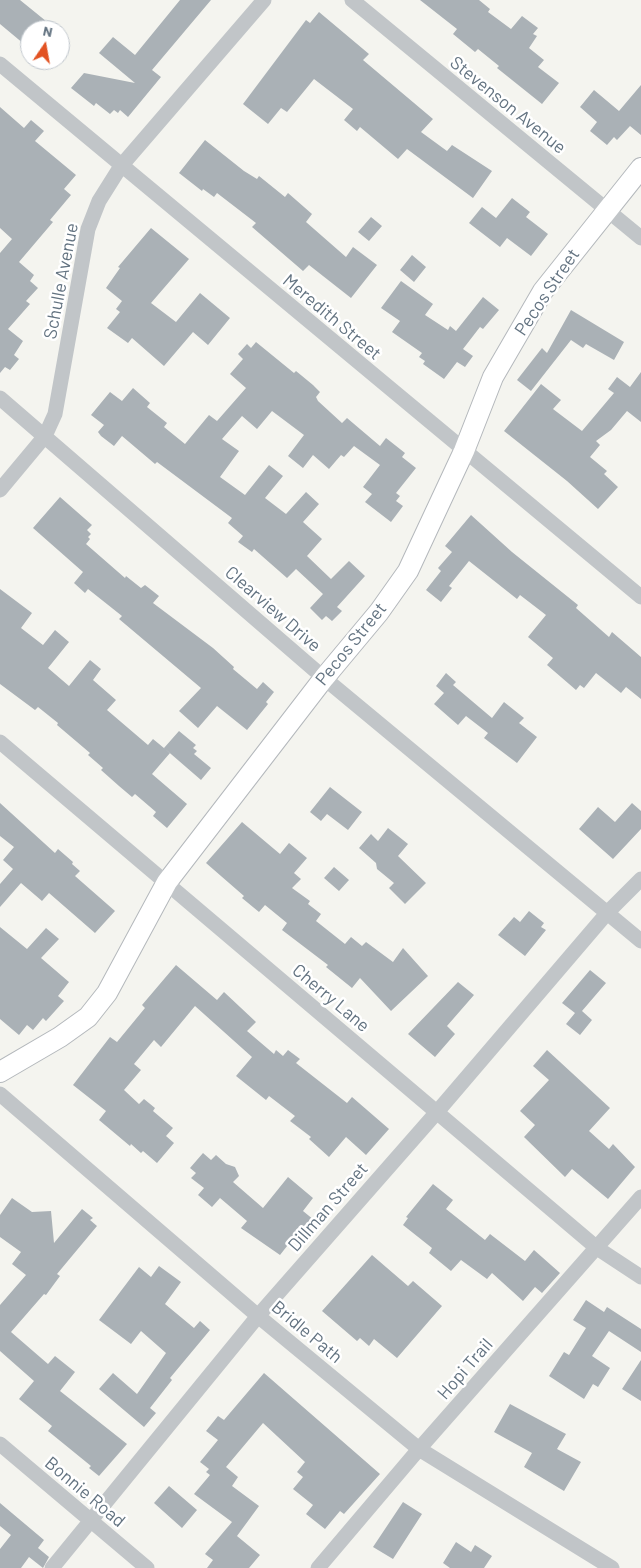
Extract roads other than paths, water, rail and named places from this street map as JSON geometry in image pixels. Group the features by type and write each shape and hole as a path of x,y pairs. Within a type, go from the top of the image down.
{"street":[{"name":"Schulle Avenue","path":"0,490 45,436 55,414 88,229 99,201 121,166 264,0"},
{"name":"Stevenson Avenue","path":"352,0 641,238"},
{"name":"Meredith Street","path":"0,64 641,597"},
{"name":"Pecos Street","path":"0,1072 60,1037 88,1017 107,993 167,882 324,678 379,612 408,570 464,451 493,377 543,291 606,209 641,168"},
{"name":"Clearview Drive","path":"0,398 324,678 641,941"},
{"name":"Cherry Lane","path":"0,742 597,1248 641,1277"},
{"name":"Dillman Street","path":"52,1568 258,1316 437,1112 608,912 641,879"},
{"name":"Bridle Path","path":"0,1094 258,1316 419,1449 612,1568"},
{"name":"Hopi Trail","path":"318,1568 419,1449 641,1197"},
{"name":"Bonnie Road","path":"0,1444 147,1568"}]}
